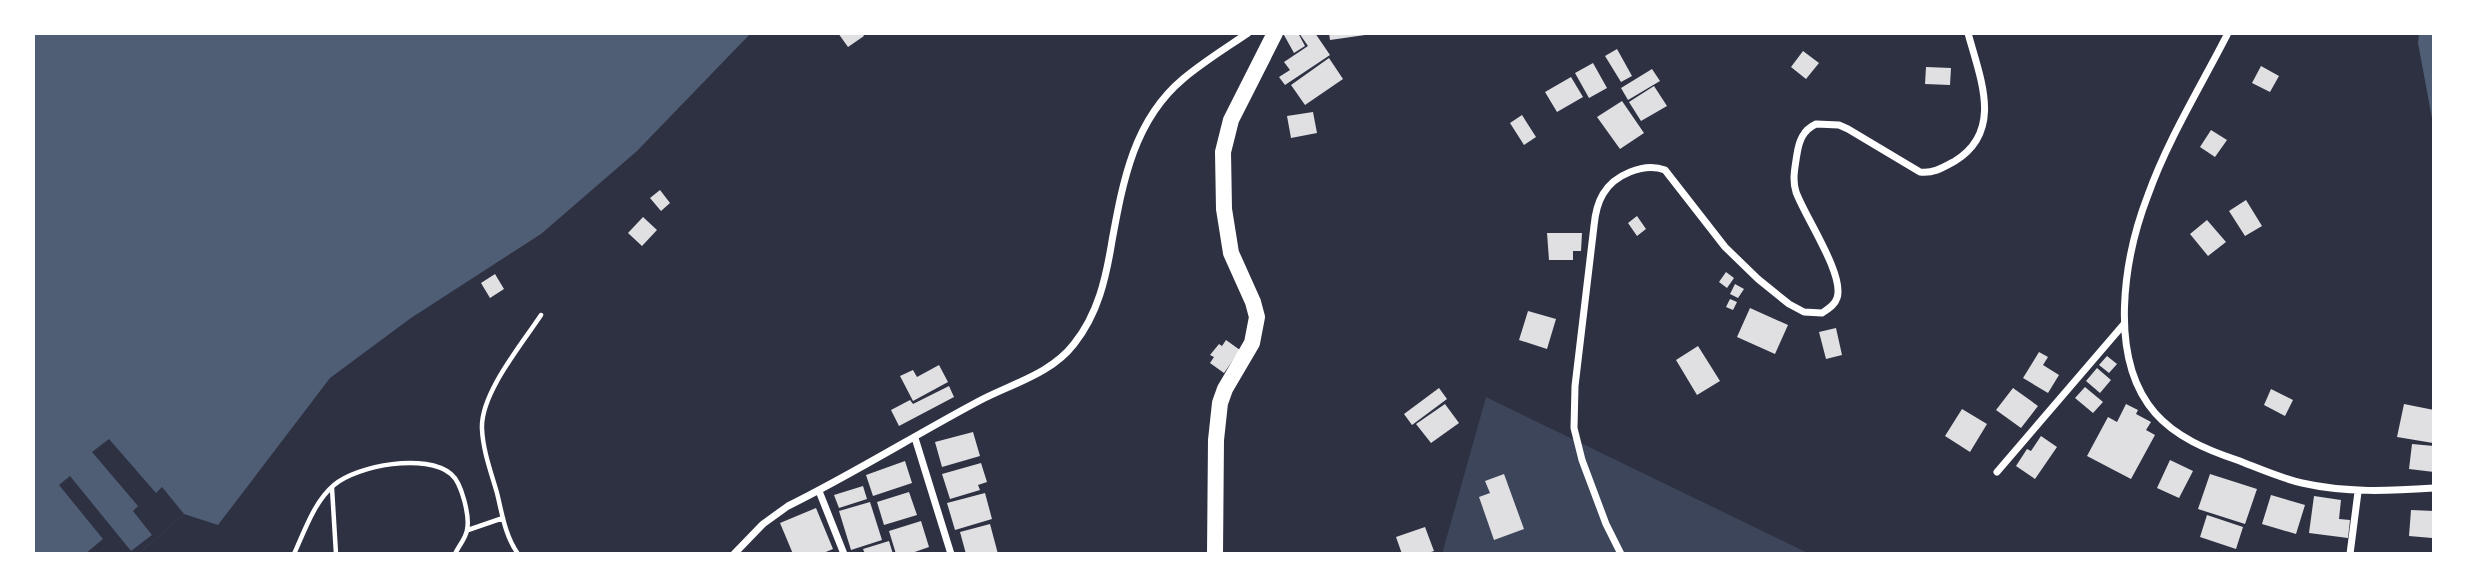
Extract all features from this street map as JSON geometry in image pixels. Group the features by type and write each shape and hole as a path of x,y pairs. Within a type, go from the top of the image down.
{"highway":[{"path":"1215,554 1216,440 1220,403 1225,389 1252,343 1257,317 1231,253 1222,183 1223,152 1231,120 1275,33"}],"street":[{"path":"734,554 763,524 788,506 979,401 1059,361 1086,328 1097,305 1106,275 1122,187 1136,144 1148,119 1181,80 1248,33"},
{"path":"1621,554 1606,524 1582,460 1574,428 1575,386 1594,226 1604,193 1610,185 1636,170 1656,167 1665,170 1725,247 1758,279 1804,312 1822,313 1834,304 1838,289 1830,262 1794,185 1794,168 1802,135 1816,124 1839,125 1920,172 1932,172 1959,158 1978,140 1985,120 1984,100 1968,33"},
{"path":"2228,33 2148,194 2132,256 2124,324 2128,363 2133,380 2155,414 2195,444 2222,455 2299,482 2358,492 2434,488"},
{"path":"1997,472 2124,324"},
{"path":"915,438 951,554"},
{"path":"819,491 844,554"},
{"path":"2350,554 2358,492"}],"lane":[{"path":"517,554 503,518 482,427 484,408 495,386 541,315"},
{"path":"294,554 315,508 332,487 357,471 395,463 433,467 452,475 461,490 467,530 455,554"},
{"path":"332,487 336,554"},
{"path":"467,530 503,518"}],"shaded area":[{"path":"33,33 751,33 637,151 541,234 411,318 330,378 218,525 184,514 138,554 33,554"},
{"path":"2419,33 2434,33 2434,129 2418,43"},
{"path":"1486,397 1810,554 1442,554"}],"pier":[{"path":"109,439 156,493 162,487 184,514 138,554 85,554 103,539 59,485 70,476 131,551 152,535 133,511 138,506 92,452"}],"building":[{"path":"838,33 862,33 864,36 848,47"},
{"path":"1298,33 1305,46 1294,53 1284,35"},
{"path":"1299,33 1315,33 1330,55 1285,85 1279,77 1290,70 1284,62 1308,46"},
{"path":"1329,33 1365,33 1365,35 1330,40"},
{"path":"1617,49 1632,76 1621,82 1605,56"},
{"path":"1803,51 1819,63 1806,79 1791,67"},
{"path":"1329,58 1343,79 1305,105 1291,85"},
{"path":"1593,63 1607,88 1589,98 1575,73"},
{"path":"2261,66 2279,76 2270,92 2252,83"},
{"path":"1926,67 1951,68 1950,85 1925,84"},
{"path":"1652,69 1660,81 1628,100 1621,88"},
{"path":"1571,77 1583,97 1557,112 1545,92"},
{"path":"1654,86 1667,106 1641,121 1629,102"},
{"path":"1622,101 1644,133 1620,149 1597,117"},
{"path":"1313,112 1317,133 1291,138 1287,116"},
{"path":"1522,115 1536,137 1524,145 1510,123"},
{"path":"2211,130 2227,140 2215,157 2200,147"},
{"path":"660,190 670,203 661,211 650,198"},
{"path":"2246,200 2262,226 2245,236 2229,211"},
{"path":"1637,216 1646,229 1637,236 1628,223"},
{"path":"643,217 657,230 642,246 628,233"},
{"path":"2207,220 2226,242 2208,256 2190,234"},
{"path":"1547,233 1582,233 1581,251 1573,251 1573,260 1549,260"},
{"path":"1726,272 1734,278 1727,288 1719,282"},
{"path":"495,274 504,289 490,298 481,283"},
{"path":"1735,284 1744,289 1738,298 1730,294"},
{"path":"1730,299 1737,302 1733,310 1726,307"},
{"path":"1750,308 1788,325 1775,354 1737,337"},
{"path":"1528,311 1556,319 1547,349 1519,340"},
{"path":"1836,328 1842,355 1826,359 1819,332"},
{"path":"1226,340 1240,350 1224,373 1210,363 1214,357 1210,355"},
{"path":"1698,346 1720,381 1697,395 1676,360"},
{"path":"2039,352 2048,357 2043,365 2059,375 2048,393 2023,378"},
{"path":"2107,356 2117,364 2109,373 2099,365"},
{"path":"939,365 948,382 913,401 900,376 913,370 917,377"},
{"path":"2097,368 2111,380 2100,393 2086,381"},
{"path":"949,386 954,397 899,426 891,410 910,400 913,404"},
{"path":"2085,387 2103,402 2093,413 2075,398"},
{"path":"1439,388 1447,399 1412,425 1404,414"},
{"path":"2013,388 2038,406 2021,428 1996,410"},
{"path":"2271,389 2293,400 2285,416 2264,405"},
{"path":"1445,404 1459,423 1431,443 1416,424"},
{"path":"2126,404 2138,410 2136,414 2151,422 2146,430 2155,435 2131,479 2087,456 2108,417 2117,422"},
{"path":"2404,404 2434,410 2433,443 2397,437"},
{"path":"1962,409 1987,424 1970,452 1945,436"},
{"path":"973,432 980,456 942,467 935,442"},
{"path":"2041,436 2057,447 2035,479 2016,466 2027,449 2031,451"},
{"path":"2412,444 2434,446 2434,472 2409,469"},
{"path":"2170,460 2193,471 2179,498 2157,488"},
{"path":"905,461 912,483 873,496 866,475"},
{"path":"981,463 987,482 978,485 980,490 950,499 942,474"},
{"path":"1504,474 1524,529 1494,540 1479,497 1490,493 1485,481"},
{"path":"2210,474 2257,489 2245,524 2198,509"},
{"path":"863,486 867,499 839,508 834,495"},
{"path":"909,492 917,515 884,525 877,502"},
{"path":"985,493 992,519 955,530 947,503"},
{"path":"2271,495 2305,505 2296,534 2262,524"},
{"path":"2314,496 2341,500 2339,519 2350,520 2348,538 2309,533"},
{"path":"870,502 882,540 851,550 839,511"},
{"path":"816,508 833,549 821,554 793,554 780,523"},
{"path":"2411,510 2434,511 2432,538 2409,536"},
{"path":"2207,515 2243,527 2236,549 2200,537"},
{"path":"921,521 929,547 909,554 896,554 889,531"},
{"path":"990,524 998,554 966,554 960,532"},
{"path":"1425,527 1434,551 1425,554 1402,554 1396,537"},
{"path":"889,541 893,554 865,554 863,549"}]}
